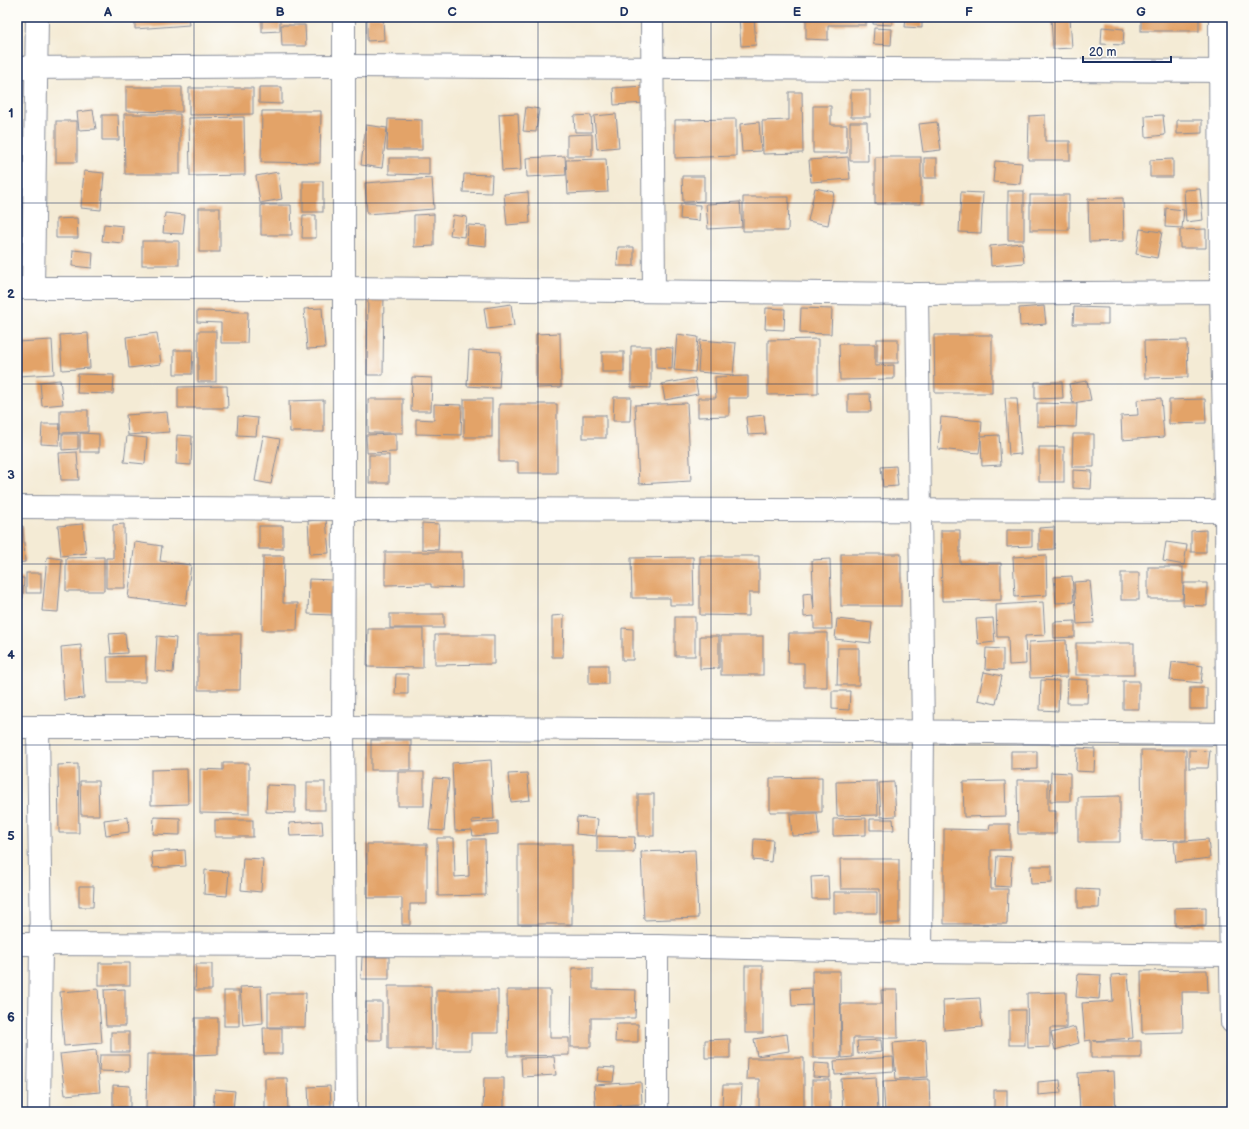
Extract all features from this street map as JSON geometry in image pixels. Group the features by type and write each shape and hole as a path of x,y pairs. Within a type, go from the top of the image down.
{"street":[{"path":"37,17 27,68 25,288 343,288 917,294 1226,292"},
{"path":"344,17 343,727 346,1112"},
{"path":"652,17 654,291"},
{"path":"1220,17 1226,71 1226,292 1232,1022"},
{"path":"27,68 345,66 1226,71"},
{"path":"917,294 923,732 921,952"},
{"path":"17,507 1229,511"},
{"path":"39,1112 41,945 27,727 343,727 1230,734"},
{"path":"17,944 657,946 921,952 1231,955"},
{"path":"657,946 657,1112"}],"building":[{"path":"89,17 111,17 111,21 89,21"},
{"path":"135,17 188,17 189,25 135,29"},
{"path":"262,17 280,17 280,31 262,32"},
{"path":"367,17 383,17 384,40 367,41"},
{"path":"565,17 633,17 633,20 565,19"},
{"path":"739,17 754,17 756,45 741,46"},
{"path":"806,17 866,17 866,25 828,25 828,40 806,39"},
{"path":"873,17 892,17 892,25 873,24"},
{"path":"906,17 922,17 922,28 905,27"},
{"path":"1051,17 1070,17 1072,48 1053,49"},
{"path":"1141,17 1199,17 1199,31 1141,31"},
{"path":"281,25 305,25 306,46 282,46"},
{"path":"1102,27 1124,29 1123,45 1101,44"},
{"path":"874,28 892,29 891,45 873,44"},
{"path":"644,86 645,103 614,105 613,88"},
{"path":"126,87 182,87 182,112 126,111"},
{"path":"259,87 282,87 282,104 259,103"},
{"path":"189,88 253,88 253,114 189,115"},
{"path":"851,90 870,90 870,117 851,117"},
{"path":"789,92 802,92 803,153 763,154 762,121 789,120"},
{"path":"813,106 831,106 831,125 847,125 847,153 813,153"},
{"path":"526,107 539,109 536,132 523,131"},
{"path":"93,110 96,129 79,130 77,112"},
{"path":"262,111 321,111 320,163 261,162"},
{"path":"518,113 521,170 502,171 499,114"},
{"path":"124,114 180,114 180,174 125,174"},
{"path":"616,114 619,147 597,149 594,116"},
{"path":"102,115 118,115 119,140 102,140"},
{"path":"591,115 592,132 575,132 574,116"},
{"path":"1045,115 1045,141 1070,141 1070,160 1028,160 1029,116"},
{"path":"1163,115 1165,135 1146,137 1145,116"},
{"path":"244,117 245,175 190,176 189,118"},
{"path":"388,119 422,120 422,150 387,150"},
{"path":"736,119 736,156 675,158 675,120"},
{"path":"1177,120 1202,120 1202,133 1177,134"},
{"path":"56,121 77,121 77,162 56,162"},
{"path":"759,122 761,151 742,152 740,124"},
{"path":"850,122 867,122 868,161 850,161"},
{"path":"937,122 941,150 923,152 919,124"},
{"path":"366,125 387,128 382,168 361,165"},
{"path":"592,134 592,156 567,156 567,135"},
{"path":"565,156 566,175 527,177 526,158"},
{"path":"848,157 850,179 811,182 809,160"},
{"path":"875,157 921,157 921,204 875,204"},
{"path":"389,158 429,158 429,175 389,174"},
{"path":"924,158 937,158 937,178 924,178"},
{"path":"606,159 608,192 568,194 566,160"},
{"path":"1173,159 1173,177 1150,177 1150,160"},
{"path":"995,161 1022,163 1020,184 993,182"},
{"path":"84,171 104,173 101,210 81,208"},
{"path":"278,172 282,199 260,203 256,176"},
{"path":"464,174 492,175 491,193 463,192"},
{"path":"682,176 704,176 704,201 683,202"},
{"path":"432,178 434,209 367,214 365,183"},
{"path":"303,181 323,181 323,212 303,212"},
{"path":"815,188 834,192 828,225 808,221"},
{"path":"1200,189 1203,220 1186,222 1184,190"},
{"path":"1008,191 1024,191 1024,240 1008,240"},
{"path":"528,192 530,223 507,225 504,194"},
{"path":"961,192 983,193 981,233 959,232"},
{"path":"1030,195 1069,195 1069,230 1030,230"},
{"path":"743,197 789,197 788,231 743,231"},
{"path":"1123,198 1124,241 1089,242 1088,199"},
{"path":"740,202 742,227 708,229 706,204"},
{"path":"681,204 700,205 699,221 680,219"},
{"path":"261,205 291,205 292,235 261,235"},
{"path":"199,208 220,208 220,252 199,252"},
{"path":"1166,208 1184,210 1182,228 1165,227"},
{"path":"165,213 185,215 183,234 163,233"},
{"path":"434,214 434,246 414,247 414,215"},
{"path":"303,215 316,215 316,238 302,238"},
{"path":"453,215 467,217 464,237 450,235"},
{"path":"77,218 78,238 56,238 56,219"},
{"path":"104,224 123,226 122,243 102,241"},
{"path":"468,225 487,226 486,246 467,244"},
{"path":"1140,229 1162,232 1157,258 1136,254"},
{"path":"1206,229 1206,248 1180,248 1180,230"},
{"path":"142,241 179,241 179,265 142,265"},
{"path":"1022,243 1024,263 991,266 990,246"},
{"path":"618,247 634,247 634,266 617,266"},
{"path":"73,250 93,252 92,268 72,266"},
{"path":"368,292 384,292 383,375 367,375"},
{"path":"511,304 514,326 487,329 484,308"},
{"path":"1044,306 1046,324 1020,326 1019,308"},
{"path":"1074,307 1108,308 1108,324 1073,324"},
{"path":"322,308 325,348 307,349 304,309"},
{"path":"766,308 785,309 784,330 765,329"},
{"path":"801,308 832,309 831,334 800,333"},
{"path":"197,311 248,312 247,343 221,343 221,323 197,322"},
{"path":"198,331 216,331 216,382 198,382"},
{"path":"88,333 90,368 62,370 60,335"},
{"path":"157,333 161,364 129,368 126,337"},
{"path":"560,333 561,387 536,388 536,334"},
{"path":"677,334 698,337 695,372 674,370"},
{"path":"934,335 992,335 992,393 935,393"},
{"path":"818,339 818,394 768,395 768,340"},
{"path":"877,339 898,339 898,363 877,363"},
{"path":"52,340 54,374 17,376 17,342"},
{"path":"700,340 736,343 733,375 698,372"},
{"path":"1187,340 1188,377 1145,378 1144,341"},
{"path":"839,344 875,344 875,366 894,365 894,379 840,380"},
{"path":"631,346 651,346 651,388 631,387"},
{"path":"656,347 673,348 672,369 656,368"},
{"path":"174,350 193,350 192,374 174,374"},
{"path":"469,350 501,352 499,388 467,386"},
{"path":"602,352 624,352 624,372 602,372"},
{"path":"78,374 114,375 113,394 77,393"},
{"path":"748,376 748,398 729,398 729,416 698,417 698,398 716,398 715,377"},
{"path":"412,377 432,378 431,411 411,411"},
{"path":"695,378 698,394 665,400 662,384"},
{"path":"60,380 63,404 42,406 40,382"},
{"path":"1087,381 1091,400 1073,403 1069,384"},
{"path":"1035,382 1062,382 1063,398 1035,399"},
{"path":"227,386 228,408 178,408 178,387"},
{"path":"848,394 870,394 871,412 848,412"},
{"path":"614,397 631,397 630,421 613,421"},
{"path":"1005,398 1017,398 1021,454 1009,455"},
{"path":"1161,398 1164,437 1122,440 1121,416 1138,415 1137,400"},
{"path":"368,399 403,399 403,433 368,433"},
{"path":"464,399 492,399 492,437 464,437"},
{"path":"1205,399 1206,423 1169,424 1169,400"},
{"path":"324,400 324,432 290,432 289,401"},
{"path":"687,403 691,481 639,484 635,405"},
{"path":"1037,403 1077,404 1076,427 1037,426"},
{"path":"434,404 462,405 461,435 416,434 416,419 434,420"},
{"path":"499,404 557,404 557,473 518,473 518,462 499,462"},
{"path":"60,410 88,410 88,432 60,433"},
{"path":"167,412 169,432 128,435 126,415"},
{"path":"583,415 606,415 606,438 583,438"},
{"path":"764,415 766,434 748,435 746,417"},
{"path":"238,416 258,418 256,436 237,435"},
{"path":"941,417 982,421 981,436 999,435 1001,465 982,466 981,437 979,453 938,449"},
{"path":"42,424 60,424 59,445 41,444"},
{"path":"80,433 99,434 99,452 80,452"},
{"path":"62,434 78,434 78,449 62,450"},
{"path":"396,434 396,452 367,453 366,435"},
{"path":"1073,434 1094,434 1094,467 1072,467"},
{"path":"177,435 192,436 191,465 176,464"},
{"path":"127,436 147,438 145,464 124,462"},
{"path":"263,436 280,439 271,484 255,481"},
{"path":"1039,447 1064,447 1064,482 1039,482"},
{"path":"77,452 79,480 61,480 59,453"},
{"path":"369,455 389,455 389,483 369,483"},
{"path":"896,466 898,486 883,487 881,467"},
{"path":"1073,470 1092,471 1091,489 1073,488"},
{"path":"326,519 329,553 310,554 308,521"},
{"path":"422,523 439,524 438,550 422,549"},
{"path":"83,524 86,553 61,556 58,526"},
{"path":"124,524 125,588 106,588 106,558 113,558 113,525"},
{"path":"17,526 23,526 25,562 17,563"},
{"path":"259,526 283,526 283,549 259,549"},
{"path":"1054,527 1054,549 1039,550 1039,528"},
{"path":"941,530 960,530 960,563 1001,563 1001,600 942,601"},
{"path":"1007,530 1032,530 1032,546 1007,547"},
{"path":"1206,530 1206,552 1191,552 1191,531"},
{"path":"135,542 162,546 160,561 191,565 186,605 128,598"},
{"path":"1166,542 1187,545 1184,565 1163,561"},
{"path":"385,552 462,552 462,588 431,587 431,584 385,585"},
{"path":"841,554 901,554 901,606 841,606"},
{"path":"1046,555 1047,595 1015,597 1013,557"},
{"path":"263,556 284,556 283,603 298,603 297,630 262,630"},
{"path":"700,556 759,556 759,593 749,593 749,616 700,615"},
{"path":"47,557 62,559 58,612 42,611"},
{"path":"104,557 104,591 66,591 66,558"},
{"path":"693,557 694,605 670,605 670,598 632,598 631,558"},
{"path":"830,559 832,629 814,629 814,616 804,617 803,594 812,593 814,610 812,560"},
{"path":"1148,567 1183,567 1183,599 1148,599"},
{"path":"26,573 41,573 41,593 26,593"},
{"path":"1121,573 1139,573 1139,600 1121,600"},
{"path":"1072,576 1074,602 1056,603 1054,577"},
{"path":"17,578 24,578 23,598 17,598"},
{"path":"309,579 333,580 332,615 308,614"},
{"path":"1090,581 1094,623 1077,624 1074,582"},
{"path":"1184,583 1207,583 1207,606 1183,605"},
{"path":"1043,602 1045,635 1025,636 1026,664 1009,665 1008,637 997,637 996,605"},
{"path":"390,614 444,614 444,628 390,628"},
{"path":"564,615 563,657 552,657 552,616"},
{"path":"675,617 695,617 695,656 675,656"},
{"path":"993,618 995,642 978,644 976,619"},
{"path":"837,619 872,623 870,643 835,639"},
{"path":"1075,621 1075,637 1054,638 1054,622"},
{"path":"622,628 633,629 633,660 622,660"},
{"path":"368,629 423,629 423,668 367,667"},
{"path":"125,633 127,653 111,654 109,634"},
{"path":"789,633 827,633 827,687 804,687 804,663 788,663"},
{"path":"198,634 241,634 240,690 198,690"},
{"path":"435,635 494,635 494,664 435,665"},
{"path":"157,636 176,638 173,673 155,671"},
{"path":"700,636 719,636 719,668 700,669"},
{"path":"721,636 763,636 763,675 721,675"},
{"path":"1066,640 1067,677 1030,678 1029,642"},
{"path":"1076,643 1134,643 1134,675 1076,675"},
{"path":"81,645 84,698 64,700 61,647"},
{"path":"838,648 859,648 859,685 837,685"},
{"path":"986,648 1003,649 1003,670 985,669"},
{"path":"146,656 146,682 108,682 107,657"},
{"path":"1172,662 1203,666 1201,683 1170,680"},
{"path":"589,665 608,665 608,684 589,684"},
{"path":"984,672 1002,676 996,704 978,700"},
{"path":"396,674 408,674 408,694 395,694"},
{"path":"1068,679 1088,680 1087,703 1067,703"},
{"path":"1041,680 1059,681 1058,711 1040,710"},
{"path":"1123,681 1139,681 1139,709 1123,709"},
{"path":"1190,688 1207,688 1207,709 1190,709"},
{"path":"832,691 850,691 849,710 832,709"},
{"path":"371,740 411,740 411,770 371,770"},
{"path":"1077,748 1095,749 1094,772 1076,771"},
{"path":"1141,750 1186,750 1186,840 1142,841"},
{"path":"1189,750 1210,751 1208,768 1189,768"},
{"path":"1011,751 1037,751 1037,769 1011,770"},
{"path":"491,760 494,819 472,820 472,823 498,821 498,834 473,836 472,830 455,831 452,763"},
{"path":"223,763 249,763 249,814 200,813 200,769 223,770"},
{"path":"78,764 79,833 59,833 58,765"},
{"path":"187,769 188,804 151,805 151,770"},
{"path":"398,772 424,772 424,806 398,806"},
{"path":"1051,772 1070,773 1070,801 1050,801"},
{"path":"527,773 530,800 511,802 508,774"},
{"path":"822,777 822,812 770,812 770,778"},
{"path":"434,778 449,779 444,831 429,830"},
{"path":"1017,780 1048,780 1048,811 1056,811 1056,834 1018,834"},
{"path":"80,781 98,781 99,815 81,815"},
{"path":"877,781 878,815 837,816 836,782"},
{"path":"1005,781 1006,816 964,817 963,782"},
{"path":"307,782 325,782 325,810 307,810"},
{"path":"894,782 896,816 881,817 879,783"},
{"path":"267,785 295,786 295,813 266,812"},
{"path":"638,794 654,794 654,836 638,836"},
{"path":"1120,796 1120,842 1078,842 1078,797"},
{"path":"817,813 819,835 792,836 790,814"},
{"path":"128,817 129,832 106,835 104,820"},
{"path":"154,817 180,818 180,835 153,834"},
{"path":"577,817 598,819 596,836 576,834"},
{"path":"866,818 866,835 833,836 833,819"},
{"path":"870,819 893,819 894,830 870,830"},
{"path":"215,820 253,820 253,837 215,837"},
{"path":"322,821 323,835 290,836 289,823"},
{"path":"990,824 1010,824 1010,850 991,850 991,889 1008,889 1007,924 944,924 944,829 989,830"},
{"path":"597,836 635,837 634,852 597,852"},
{"path":"437,838 454,838 455,877 469,876 468,839 485,839 486,895 438,896"},
{"path":"754,839 773,840 771,862 753,860"},
{"path":"1208,839 1210,858 1176,862 1174,842"},
{"path":"367,844 427,844 427,904 410,904 410,925 402,925 402,898 367,898"},
{"path":"518,844 572,844 572,924 518,924"},
{"path":"185,850 186,866 153,868 151,852"},
{"path":"695,850 698,918 644,920 641,852"},
{"path":"997,856 1012,857 1010,887 995,886"},
{"path":"243,858 263,859 261,892 241,890"},
{"path":"840,859 899,859 899,923 880,923 880,889 841,889"},
{"path":"1030,866 1052,866 1052,883 1031,884"},
{"path":"205,870 229,872 227,896 204,894"},
{"path":"828,876 829,899 812,899 811,877"},
{"path":"79,886 94,886 93,907 79,907"},
{"path":"1078,889 1100,890 1099,908 1078,908"},
{"path":"834,892 877,892 877,913 834,913"},
{"path":"1206,907 1206,926 1175,926 1175,908"},
{"path":"362,957 389,957 389,979 361,979"},
{"path":"99,963 130,963 130,985 99,985"},
{"path":"196,964 212,964 212,990 195,990"},
{"path":"745,966 763,966 763,1033 745,1033"},
{"path":"572,968 593,968 593,989 636,990 635,1018 591,1018 591,1047 571,1047"},
{"path":"1207,970 1208,992 1182,992 1183,1032 1142,1033 1141,971"},
{"path":"812,971 840,971 841,1058 813,1058"},
{"path":"1078,974 1101,975 1099,999 1076,997"},
{"path":"1128,974 1133,1038 1093,1041 1141,1041 1141,1058 1091,1058 1091,1040 1085,1041 1082,1003 1113,1001 1111,975"},
{"path":"261,986 263,1023 243,1025 240,987"},
{"path":"388,986 431,986 432,1049 388,1049"},
{"path":"811,988 812,1005 792,1006 791,989"},
{"path":"98,989 102,1043 64,1046 60,992"},
{"path":"125,989 125,1026 106,1026 104,990"},
{"path":"436,990 498,990 498,1033 471,1033 471,1050 436,1050"},
{"path":"507,990 550,990 550,1038 569,1038 569,1055 508,1056"},
{"path":"881,990 897,990 898,1038 853,1038 853,1057 842,1058 841,1004 882,1004"},
{"path":"224,991 239,991 239,1026 224,1026"},
{"path":"1066,992 1066,1028 1050,1028 1050,1047 1028,1048 1027,993"},
{"path":"268,993 306,993 305,1027 268,1027"},
{"path":"980,998 982,1027 944,1030 943,1000"},
{"path":"366,1002 382,1002 382,1040 366,1040"},
{"path":"1009,1010 1025,1010 1025,1045 1009,1045"},
{"path":"195,1018 218,1018 218,1054 195,1055"},
{"path":"616,1024 638,1024 638,1042 615,1042"},
{"path":"1075,1027 1079,1043 1055,1050 1051,1033"},
{"path":"263,1028 282,1028 282,1054 264,1054"},
{"path":"111,1032 129,1032 129,1052 111,1052"},
{"path":"787,1034 789,1051 757,1056 754,1039"},
{"path":"730,1039 730,1058 705,1058 705,1040"},
{"path":"881,1040 882,1052 858,1054 857,1041"},
{"path":"926,1040 928,1077 896,1079 893,1043"},
{"path":"96,1050 100,1092 65,1095 60,1054"},
{"path":"147,1054 194,1054 195,1110 146,1111"},
{"path":"100,1055 129,1055 129,1072 99,1071"},
{"path":"554,1057 556,1075 522,1077 521,1058"},
{"path":"893,1057 894,1071 835,1075 834,1061"},
{"path":"747,1058 804,1058 804,1112 759,1112 759,1079 746,1079"},
{"path":"814,1063 830,1064 830,1078 813,1077"},
{"path":"599,1067 615,1068 613,1082 597,1081"},
{"path":"1114,1071 1116,1112 1080,1112 1078,1073"},
{"path":"876,1077 878,1112 843,1112 841,1079"},
{"path":"265,1078 287,1078 288,1112 265,1112"},
{"path":"484,1078 504,1078 504,1112 483,1112"},
{"path":"929,1079 930,1111 885,1112 883,1081"},
{"path":"812,1080 830,1080 830,1112 812,1112"},
{"path":"1060,1080 1061,1093 1038,1095 1038,1082"},
{"path":"641,1082 642,1104 617,1106 617,1112 596,1112 594,1085"},
{"path":"113,1085 130,1086 130,1107 113,1107"},
{"path":"723,1085 742,1085 741,1109 722,1108"},
{"path":"330,1086 331,1106 309,1107 308,1087"},
{"path":"215,1089 235,1091 233,1109 213,1107"},
{"path":"994,1090 1007,1090 1007,1112 994,1112"},
{"path":"620,1106 638,1108 638,1112 620,1112"}]}
